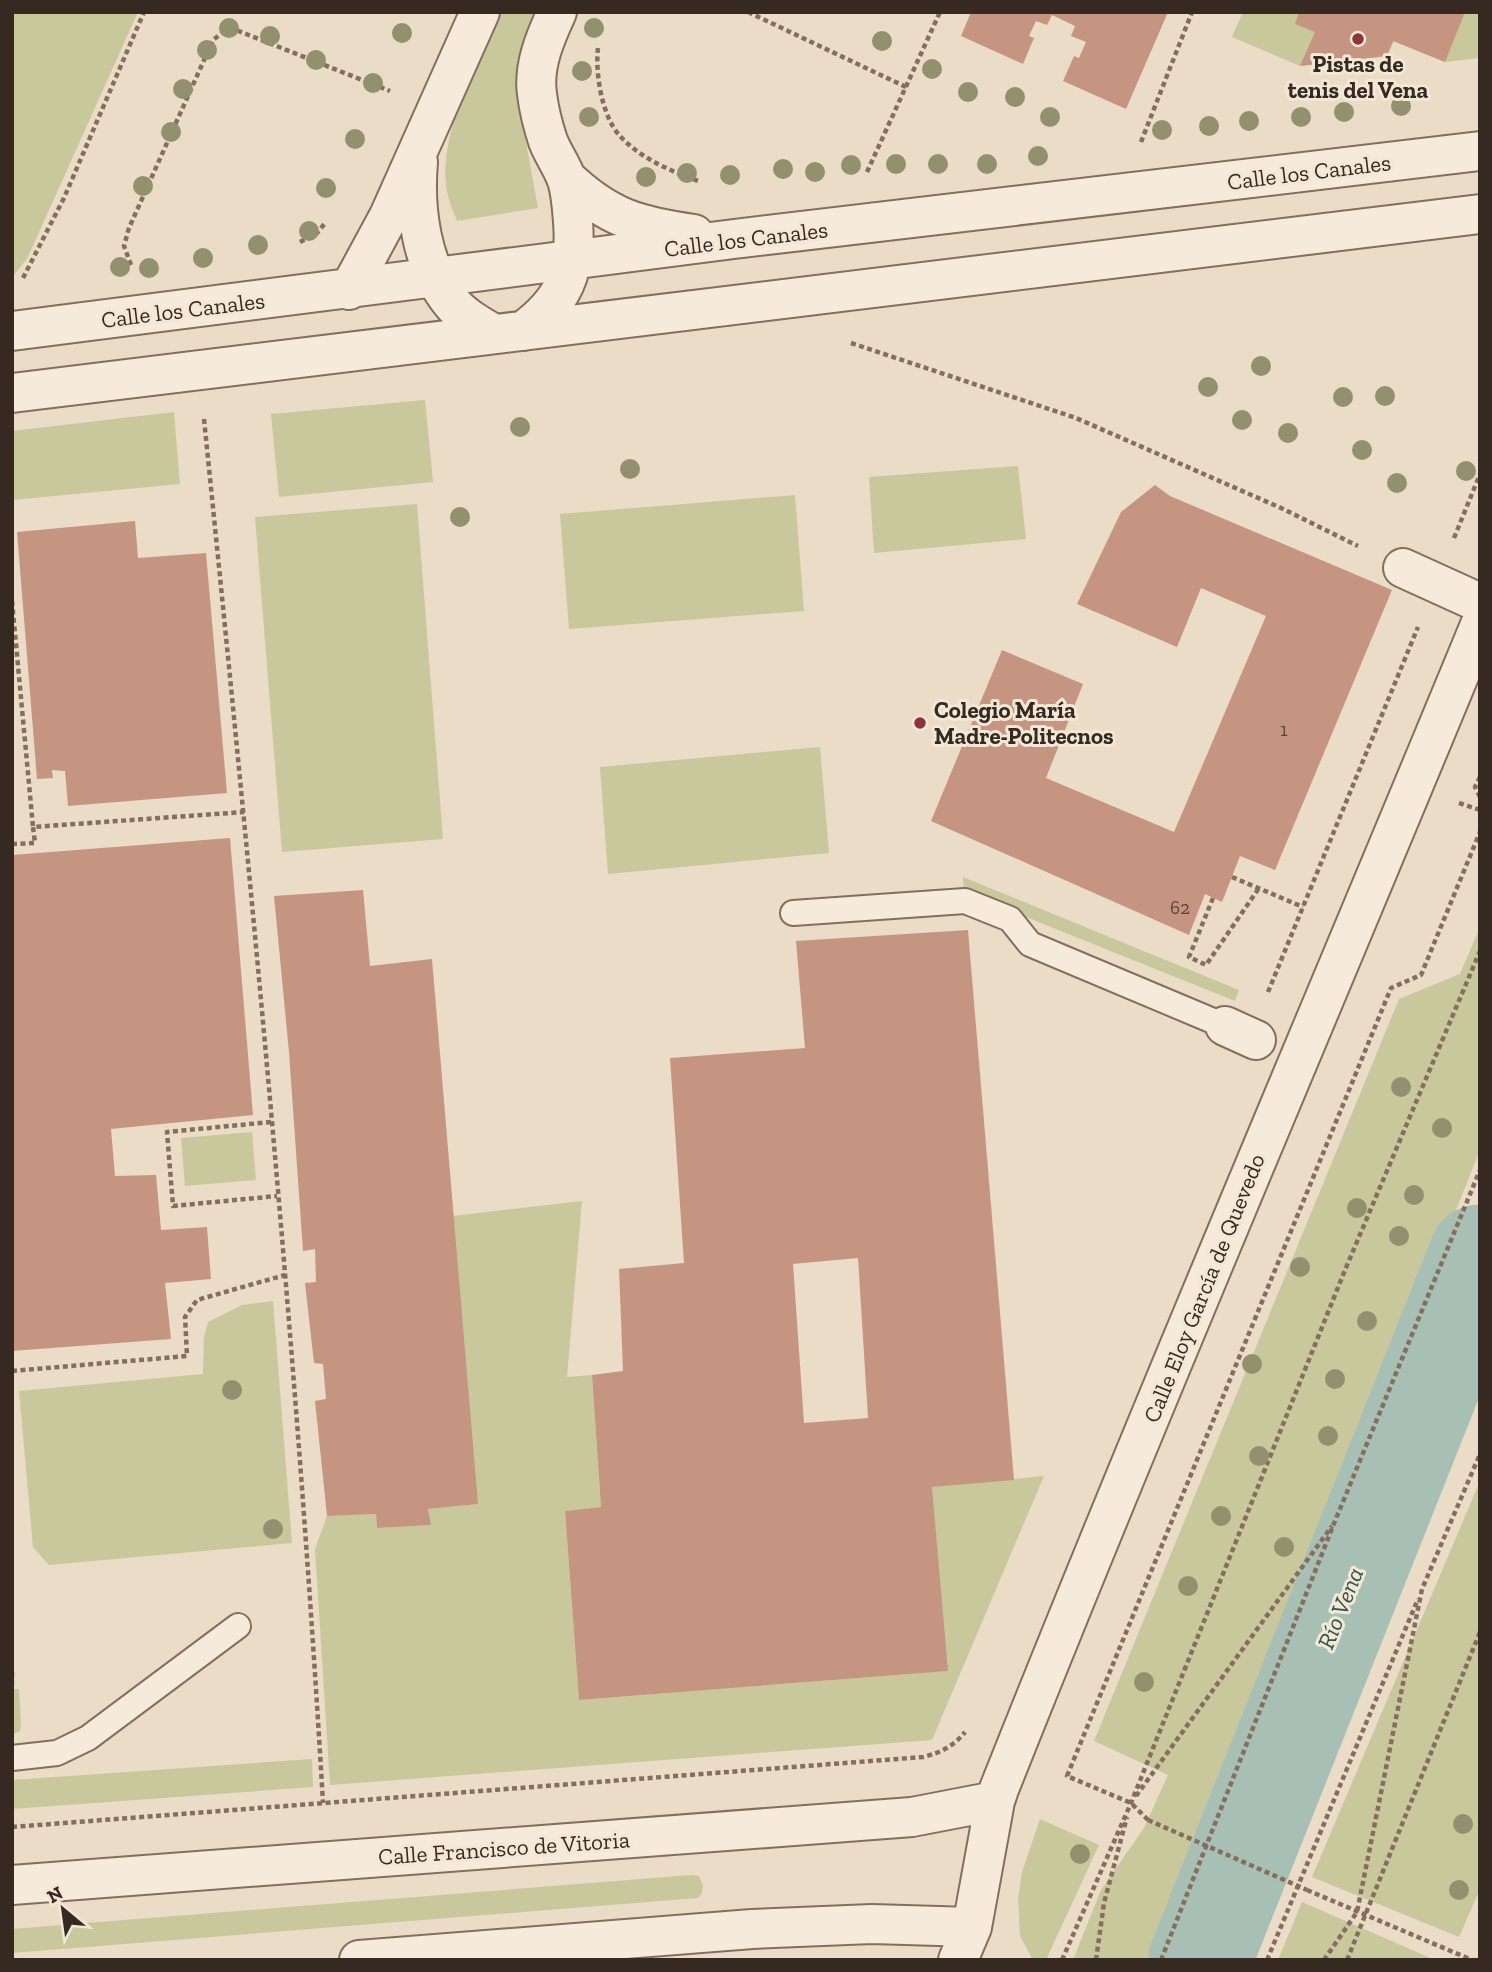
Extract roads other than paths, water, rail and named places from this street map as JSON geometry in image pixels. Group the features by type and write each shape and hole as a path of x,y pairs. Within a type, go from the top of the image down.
{"street":[{"path":"349,290 389,216 480,12"},
{"path":"420,148 418,167 423,242 436,279 451,302 468,318 509,333 543,317 568,279 574,261 572,201 566,178 549,142 536,92 538,65 544,40 557,12"},
{"name":"Calle los Canales","path":"12,331 734,240 1480,151"},
{"path":"566,178 588,199 618,217 657,229 734,240"},
{"path":"12,393 1480,214"},
{"path":"59,325 65,386"},
{"path":"1419,576 1480,603"},
{"name":"Calle Eloy García de Quevedo","path":"965,1943 995,1801 1293,1070 1378,874 1480,625"},
{"name":"Calle Francisco de Vitoria","path":"12,1885 912,1817 995,1801"},
{"path":"359,1960 752,1929 872,1924 965,1943"}],"lane":[{"path":"793,913 965,901 1010,919 1031,944 1244,1034"},
{"path":"12,1758 57,1753 88,1738 238,1626"}],"waterway":[{"name":"Río Vena","path":"1200,1960 1480,1256"}],"place":[{"name":"Pistas de tenis del Vena","path":"1358,39"},
{"name":"Colegio María Madre-Politecnos","path":"920,723"}]}
